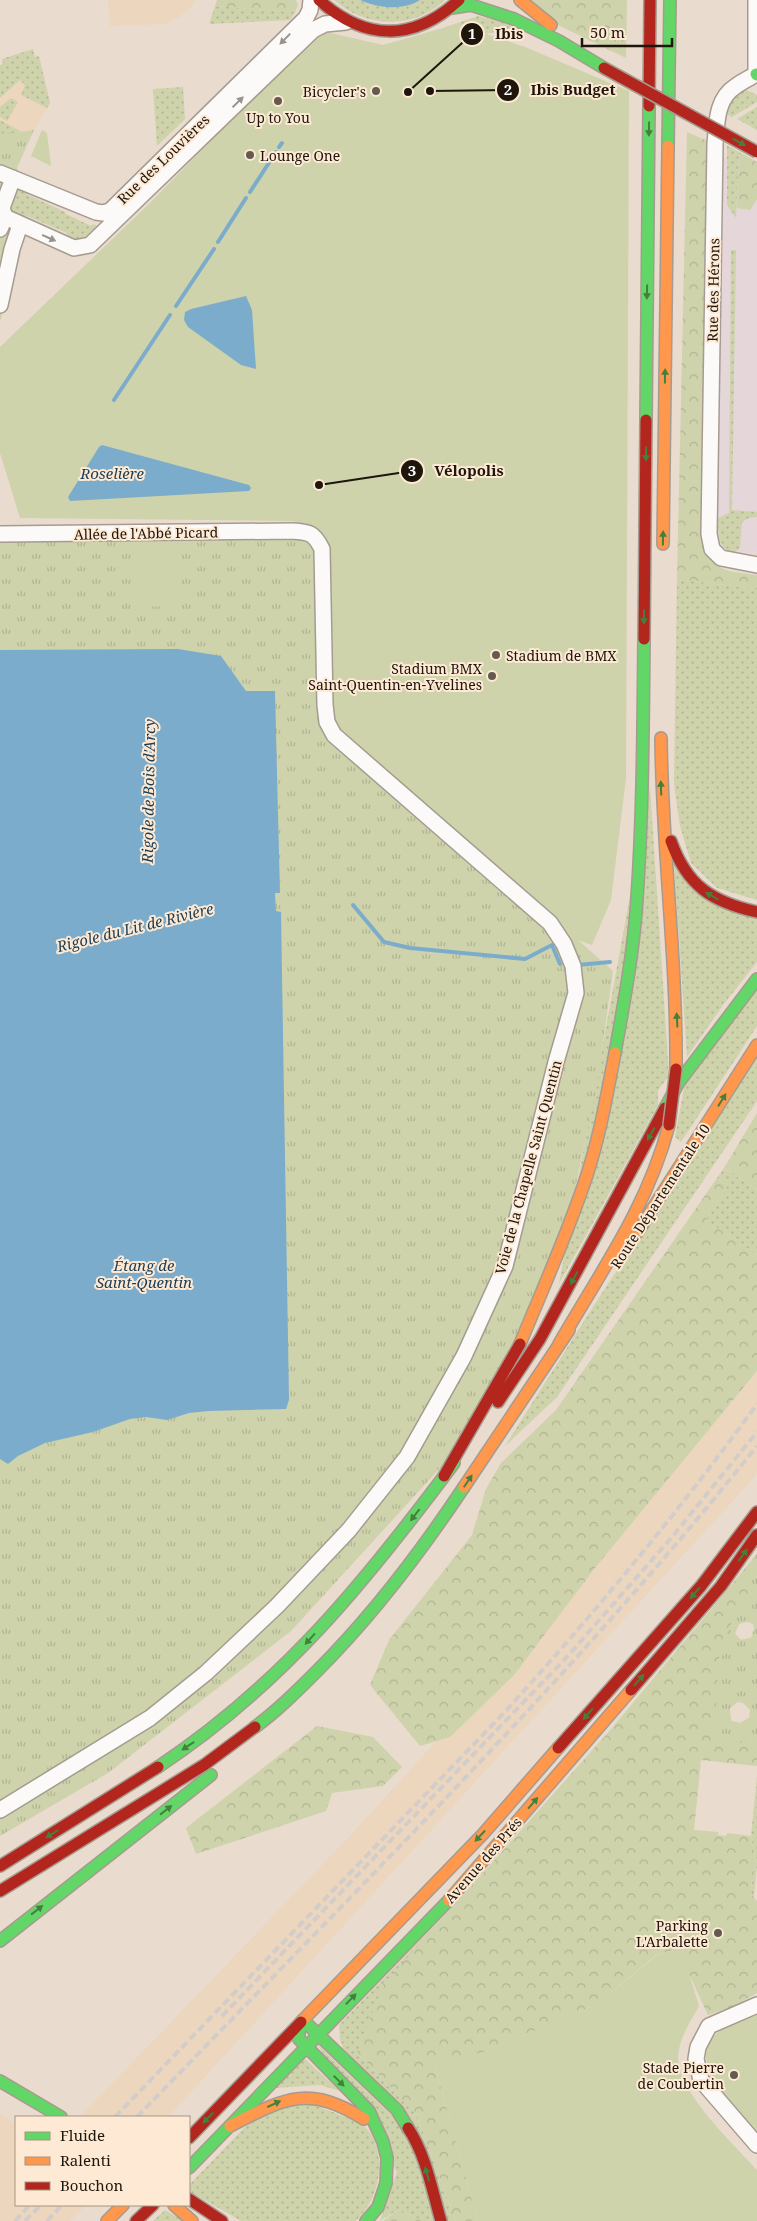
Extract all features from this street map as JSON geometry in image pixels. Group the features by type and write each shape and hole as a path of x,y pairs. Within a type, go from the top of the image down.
{"main road":[{"path":"319,0 346,22 370,31 401,32 426,25 456,4 479,7 528,24 549,34 757,141"},
{"path":"520,0 557,30 605,62 757,152"},
{"path":"444,1476 518,1348 572,1219 590,1165 615,1061 632,948 641,833 643,747 650,0"},
{"path":"663,556 670,0"},
{"path":"0,1891 204,1765 262,1722 346,1642 384,1598 426,1544 558,1344 581,1303 629,1227 650,1187 665,1143 676,1069 677,1011 662,808 661,725"},
{"path":"662,808 678,862 692,882 729,905 757,912"},
{"path":"0,1866 96,1807 202,1736 256,1692 342,1605 371,1571 444,1476 517,1376 540,1339 679,1082 757,979"},
{"name":"Route Départementale 10","path":"558,1344 602,1286 637,1234 757,1045"},
{"name":"Avenue des Prés","path":"190,2137 483,1834 701,1586 757,1512"},
{"name":"Avenue des Prés","path":"190,2167 305,2046 451,1898 721,1586 757,1536"},
{"path":"233,1758 258,1738 262,1722"},
{"path":"0,1941 218,1770"},
{"path":"366,2221 378,2207 386,2183 387,2158 369,2111 299,2039 299,2031 303,2020 397,2110 414,2137 441,2221"},
{"path":"0,2071 32,2099"},
{"path":"0,2081 59,2116"},
{"path":"0,2092 38,2116"},
{"path":"230,2126 278,2102 300,2096 323,2097 347,2107 370,2122 379,2134"},
{"path":"190,2199 222,2221"},
{"path":"107,2221 122,2206"},
{"path":"136,2221 151,2206"},
{"path":"178,2207 192,2221"},
{"path":"178,2207 200,2221"}],"street":[{"name":"Rue des Louvières","path":"311,0 310,10 306,18 110,211 96,212 6,175 2,223 20,225 74,248 90,245 313,30 325,24 346,22"},
{"name":"Rue des Hérons","path":"756,0 757,74 736,86 727,94 718,109 715,144 709,534 712,549 721,558 757,565"},
{"path":"1,298 12,249 20,225"},
{"name":"Allée de l'Abbé Picard","path":"0,534 292,532"},
{"name":"Voie de la Chapelle Saint Quentin","path":"0,1810 150,1718 206,1673 277,1606 349,1530 407,1457 464,1356 505,1266 576,993 573,966 564,944 550,923 334,735 327,722 325,705 322,549 316,537 306,532 292,532"},
{"path":"757,2005 709,2026 698,2047 696,2059 701,2080 757,2145"}],"shaded area":[{"path":"108,0 196,0 178,18 164,24 110,26"},
{"path":"39,56 50,103 34,130 5,134 0,132 0,68"},
{"path":"687,137 757,175 757,554 689,543"},
{"path":"757,1371 757,1473 751,1481 169,2116 81,2116 348,1838 595,1568"},
{"path":"0,2113 15,2124 15,2206 85,2206 70,2221 0,2221"}],"green space":[{"path":"217,0 296,0 298,5 295,12 215,6"},
{"path":"334,0 360,0 371,5 416,2 420,0 445,0 433,10 419,17 389,22 360,16"},
{"path":"524,0 627,0 626,58 556,24"},
{"path":"215,6 295,12 290,20 209,24"},
{"path":"478,16 519,26 444,44 441,32 443,28"},
{"path":"457,24 525,47 629,91 626,778 611,900 592,945 554,932 342,738 333,722 326,549 317,528 292,521 20,518 0,453 0,347 151,202 294,55 316,35 326,32 383,45"},
{"path":"33,49 35,57 39,56 50,103 47,108 21,95 25,85 20,80 0,98 0,65 3,64 2,59"},
{"path":"183,87 185,119 157,146 153,89"},
{"path":"746,90 757,95 757,102 732,117 724,113 738,93"},
{"path":"11,98 18,102 7,121 0,117 0,107"},
{"path":"757,107 757,130 737,119"},
{"path":"0,120 22,132 0,156"},
{"path":"34,130 17,168 21,188 15,194 12,201 11,217 18,242 19,256 0,322 0,132 5,134"},
{"path":"42,130 47,133 51,166 31,156"},
{"path":"687,132 708,141 703,537 707,549 716,564 728,571 757,575 757,589 677,579"},
{"path":"727,145 739,152 736,218 727,205"},
{"path":"739,152 757,162 757,199 750,210 737,208"},
{"path":"21,188 28,189 26,194 66,214 91,226 93,224 102,228 85,238 77,240 66,238 67,233 27,216 21,219 13,215 10,207 13,195"},
{"path":"731,250 736,250 732,510 757,512 757,517 749,518 742,522 740,548 734,553 728,551 721,544 718,523 718,518 729,513"},
{"path":"0,529 317,533 551,916 613,971 597,1085 561,1255 484,1420 291,1631 108,1773 0,1836"},
{"path":"180,540 181,606 135,607 135,541"},
{"path":"677,579 757,589 757,900 717,888 691,863 680,826 674,784"},
{"path":"650,787 669,1076 658,1090 658,1105 559,1284"},
{"path":"674,865 757,919 757,962 723,1005 687,1057"},
{"path":"757,990 757,1026 681,1142 675,1137 685,1083"},
{"path":"757,1056 757,1101 557,1397 505,1446 591,1310"},
{"path":"757,1113 757,1190 724,1168"},
{"path":"724,1168 757,1190 757,1255 706,1220 728,1185 717,1178"},
{"path":"717,1178 728,1185 706,1220 757,1255 757,1371 595,1568 514,1675 450,1737 420,1746 370,1685 389,1640 472,1535 486,1489 501,1463 556,1410"},
{"path":"757,1554 753,1623 750,1621 739,1624 735,1634 741,1640 751,1638 728,1699 731,1721 740,1723 749,1718 757,1721 757,1766 701,1760 694,1830 718,1832 718,1835 726,1836 727,1833 751,1836 756,1863 750,1893 757,1901 757,1993 734,2006 708,2015 688,1972 681,1948 656,1955 597,2004 486,2052 434,2063 478,2221 456,2221 416,2114 357,2052 383,1985 612,1728"},
{"path":"757,1554 757,1739 750,1743 714,1741 720,1645 751,1587 739,1576","holes":["745,1621 753,1624 754,1629 751,1638 741,1640 735,1632 739,1625","738,1702 743,1703 750,1710 749,1718 740,1723 731,1721 730,1708"]},
{"path":"317,1726 373,1737 402,1767 383,1786 332,1793 326,1811 196,1854 186,1828"},
{"path":"757,1776 757,1867 754,1897 750,1893 756,1863 751,1836"},
{"path":"458,1901 357,2052 416,2114 456,2221 447,2221 426,2148 343,2048 339,2025"},
{"path":"681,1948 699,2006 685,2031 680,2045 678,2059 681,2073 688,2088 709,2118 757,2170 757,2221 478,2221 434,2063 486,2052 597,2004 657,1955"},
{"name":"Stade Pierre de Coubertin","path":"757,2015 757,2131 727,2099 710,2072 706,2059 707,2047 715,2035 730,2025"},
{"path":"317,2044 404,2127 439,2221 422,2221 399,2209 380,2221 397,2172"},
{"path":"304,2058 340,2091 320,2085 274,2088"},
{"path":"302,2101 364,2126 371,2134 375,2143 379,2165 373,2197 356,2221 241,2221 190,2192 190,2184 250,2122"},
{"path":"399,2209 422,2221 383,2221"},
{"path":"165,2210 184,2221 153,2221"}],"water":[{"path":"360,0 420,0 406,6 390,7 374,5"},
{"path":"246,296 252,310 256,369 241,365 188,327 184,320 185,312 191,309"},
{"name":"Roselière","path":"102,445 249,485 251,488 249,491 70,501 68,497"},
{"name":"Étang de Saint-Quentin","path":"178,649 221,656 246,691 275,691 280,893 275,893 276,911 281,912 289,1400 286,1409 209,1411 189,1413 167,1420 146,1417 130,1419 93,1432 45,1443 18,1456 8,1464 0,1459 0,650"}],"waterway":[{"path":"279,147 282,143"},
{"path":"250,192 276,152"},
{"path":"218,242 246,198"},
{"path":"176,306 214,249"},
{"path":"114,400 170,315"},
{"path":"353,905 384,942 410,948 525,959 552,945 560,964"},
{"path":"578,965 610,962"}],"railway":[{"path":"116,2116 502,1715 634,1563 697,1485 757,1404"},
{"path":"222,2016 566,1658 672,1537 757,1432"},
{"path":"138,2116 455,1789 533,1705 610,1620 757,1446"},
{"path":"15,2221 29,2206"},
{"path":"25,2221 40,2206"},
{"path":"47,2221 61,2206"}],"traffic: fast":[{"path":"668,146 670,0"},
{"path":"452,8 471,5 514,19 559,41 604,68"},
{"path":"646,420 649,106"},
{"path":"615,1053 636,917 642,801 644,639"},
{"path":"665,1108 679,1082 757,979"},
{"path":"158,1767 203,1735 283,1666 320,1628 388,1549 454,1463"},
{"path":"255,1727 294,1693 338,1650 377,1606 464,1487"},
{"path":"0,1941 211,1775"},
{"path":"190,2167 449,1900"},
{"path":"366,2221 378,2207 386,2183 387,2158 383,2142 369,2111 299,2039 299,2031 303,2020 397,2110 408,2128"},
{"path":"0,2081 59,2116"}],"traffic: slow":[{"path":"520,0 551,25"},
{"path":"663,544 668,146"},
{"path":"661,738 676,1027 676,1069"},
{"path":"637,1233 757,1045"},
{"path":"520,1344 580,1197 592,1160 615,1053"},
{"path":"559,1344 636,1212 660,1155 669,1125"},
{"path":"464,1487 569,1330"},
{"path":"449,1900 631,1690"},
{"path":"301,2022 483,1834 558,1748"},
{"path":"230,2126 282,2102 311,2098 327,2101 364,2119"},
{"path":"107,2221 122,2206"},
{"path":"175,2206 192,2221"}],"traffic: jam":[{"path":"319,0 336,13 354,23 371,29 389,31 407,29 424,23 442,14 459,0"},
{"path":"649,106 650,0"},
{"path":"604,68 757,152"},
{"path":"644,639 646,420"},
{"path":"671,841 677,857 685,870 703,890 727,903 757,912"},
{"path":"669,1125 676,1069"},
{"path":"498,1402 540,1339 665,1108"},
{"path":"444,1476 520,1344"},
{"path":"558,1748 701,1586 757,1512"},
{"path":"631,1690 721,1586 757,1535"},
{"path":"0,1891 204,1765 255,1727"},
{"path":"0,1866 158,1767"},
{"path":"190,2137 301,2022"},
{"path":"408,2128 424,2161 441,2221"},
{"path":"190,2200 222,2221"},
{"path":"136,2221 152,2206"}],"place":[{"name":"Bicycler's","path":"376,91"},
{"name":"Ibis Budget","path":"430,91"},
{"name":"Ibis","path":"408,92"},
{"name":"Up to You","path":"278,101"},
{"name":"Lounge One","path":"250,155"},
{"name":"Vélopolis","path":"319,485"},
{"name":"Stadium de BMX","path":"496,655"},
{"name":"Stadium BMX Saint-Quentin-en-Yvelines","path":"492,676"},
{"name":"Parking L'Arbalette","path":"718,1933"},
{"name":"Stade Pierre de Coubertin","path":"734,2075"}],"water label":[{"name":"Rigole de Bois d'Arcy","path":"148,791"},
{"name":"Rigole du Lit de Rivière","path":"135,927"}]}
